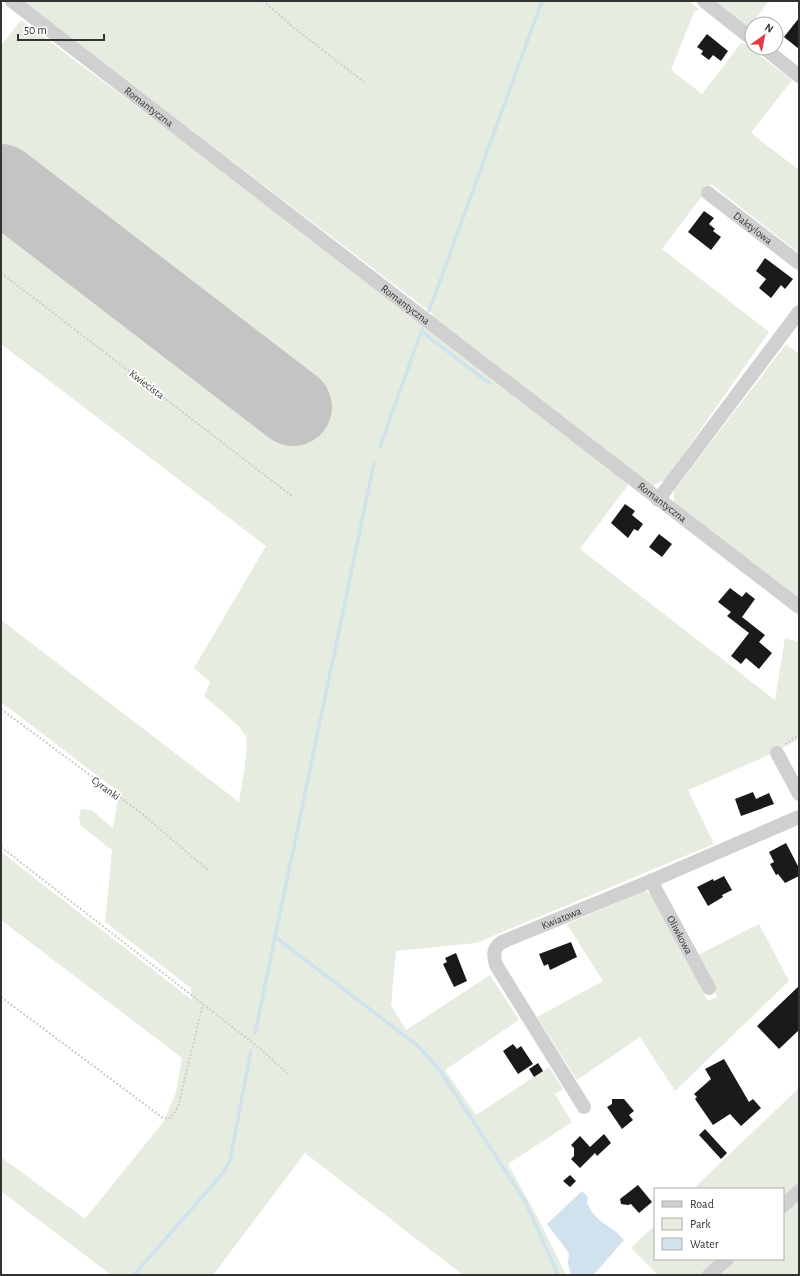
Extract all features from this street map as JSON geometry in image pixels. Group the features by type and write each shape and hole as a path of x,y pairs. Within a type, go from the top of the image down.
{"street":[{"name":"Romantyczna","path":"12,1 658,500 799,607"},
{"path":"704,1 744,33"},
{"path":"774,56 799,76"},
{"name":"Daktylowa","path":"708,192 799,263"},
{"path":"658,500 799,312"},
{"path":"781,751 799,794"},
{"name":"Kwiatowa","path":"584,1107 496,965 494,949 502,942 651,881 799,817"},
{"name":"Oliwkowa","path":"651,881 708,988"},
{"path":"784,1205 799,1191"},
{"path":"709,1275 726,1260"}],"path":[{"path":"263,1 293,27 364,82"},
{"name":"Kwiecista","path":"1,273 292,496"},
{"name":"Cyranki","path":"1,709 141,813 208,870"},
{"path":"781,751 786,742 799,735"},
{"path":"1,847 262,1050 289,1075"},
{"path":"1,997 155,1113 165,1118 171,1118 178,1107 203,1004"}],"green space":[{"path":"22,1 689,1 699,9 694,12 671,70 702,94 742,42 744,44 744,56 760,56 792,80 751,133 799,170 799,253 711,184 662,249 769,332 665,480 652,486 431,318 433,314"},
{"path":"712,1 769,1 758,16 744,16 744,26"},
{"path":"21,20 284,217 624,478 628,485 580,549 775,700 785,638 799,642 799,739 769,755 688,790 714,844 476,943 396,951 391,1005 406,1030 490,975 519,1020 445,1070 476,1115 549,1067 563,1089 555,1094 572,1122 508,1164 539,1220 566,1275 463,1275 305,1153 213,1275 111,1275 1,1191 1,1157 85,1219 164,1121 176,1092 182,1058 1,920 1,852 192,1000 191,988 105,922 112,850 81,826 79,818 81,809 91,810 113,828 119,792 1,702 1,620 239,802 246,759 246,737 234,722 204,696 210,682 194,668 266,546 1,344 1,46"},
{"path":"786,344 799,354 799,601 674,502 674,491"},
{"path":"645,891 652,895 708,1001 717,997 696,956 759,924 789,981 675,1091 640,1037 577,1080 537,1017 603,981 567,924"},
{"path":"799,1088 799,1185 784,1199 784,1188 694,1188"},
{"path":"799,1194 799,1275 714,1275 729,1260 784,1260 784,1208"},
{"path":"654,1226 654,1260 719,1260 703,1275 658,1275 631,1248"}],"water":[{"path":"582,1191 588,1197 587,1203 595,1216 619,1234 624,1240 592,1275 571,1275 568,1264 569,1253 547,1224"}],"building":[{"path":"799,18 799,49 784,37"},
{"path":"707,34 728,51 721,61 713,55 709,60 701,54 703,51 697,47"},
{"path":"704,211 714,218 709,224 715,229 713,231 721,237 711,250 688,232"},
{"path":"765,258 793,279 785,289 781,285 771,298 759,288 766,279 756,271"},
{"path":"625,504 635,511 632,515 643,524 638,531 634,529 628,538 611,523"},
{"path":"659,534 672,544 662,557 649,547"},
{"path":"730,588 742,597 746,592 755,599 742,617 765,635 759,642 772,653 759,669 746,658 741,664 731,656 749,633 727,616 731,612 718,602"},
{"path":"753,792 756,799 769,793 774,804 741,816 735,799"},
{"path":"786,843 799,868 799,876 785,883 778,874 776,875 770,864 774,862 769,852"},
{"path":"724,876 732,890 722,895 723,897 708,906 697,887 713,879 714,881"},
{"path":"571,942 577,957 550,970 548,964 544,966 539,954"},
{"path":"456,953 467,981 454,987 443,964 447,962 445,958"},
{"path":"799,986 799,1030 779,1049 757,1026"},
{"path":"513,1044 517,1049 521,1046 533,1064 518,1074 503,1051"},
{"path":"724,1059 749,1102 753,1099 761,1108 741,1126 730,1114 713,1125 695,1099 697,1097 694,1094 711,1079 705,1069"},
{"path":"538,1063 543,1071 534,1077 529,1069"},
{"path":"612,1099 624,1099 634,1111 629,1115 633,1120 622,1129 607,1107 612,1104"},
{"path":"705,1129 727,1153 721,1159 699,1135"},
{"path":"604,1134 611,1143 597,1156 595,1153 580,1168 571,1159 574,1156 574,1148 571,1145 580,1136 590,1147"},
{"path":"570,1175 576,1181 570,1187 563,1181"},
{"path":"638,1185 652,1202 639,1213 631,1204 621,1204 620,1199"}],"waterway":[{"path":"429,311 542,1"},
{"path":"380,447 422,329"},
{"path":"422,332 489,383"},
{"path":"255,1033 374,463"},
{"path":"274,936 418,1046 439,1069 525,1201 558,1275"},
{"path":"134,1275 223,1173 230,1160 251,1051"}],"runway":[{"path":"1,183 293,407"}]}
